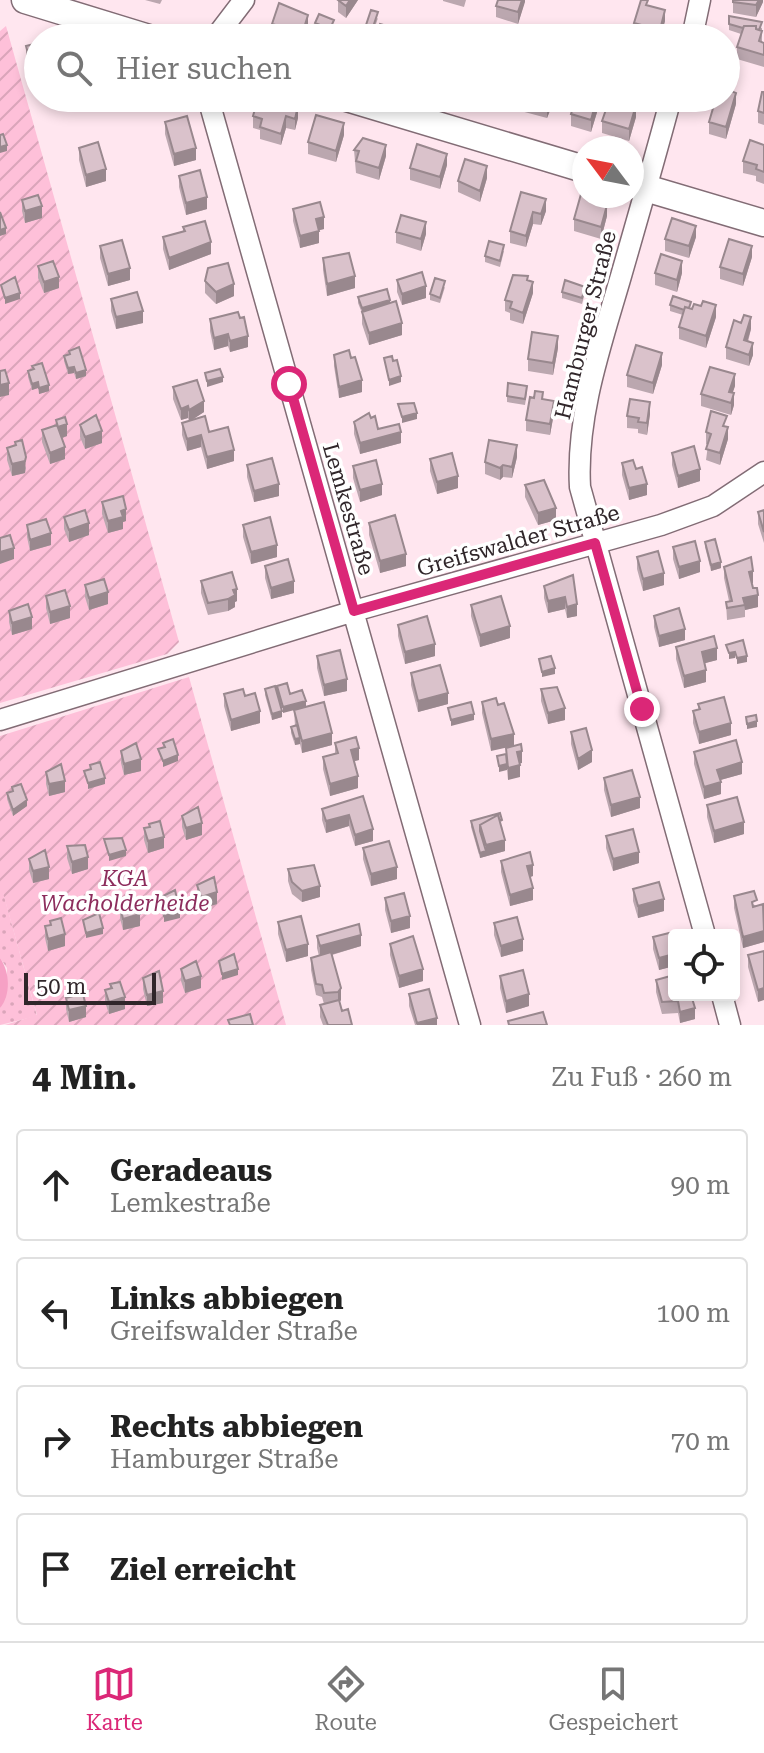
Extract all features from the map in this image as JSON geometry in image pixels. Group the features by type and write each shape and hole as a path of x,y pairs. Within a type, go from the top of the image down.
{"main road":[{"path":"30,1 104,24"},
{"path":"394,112 572,165"},
{"path":"644,187 764,223"}],"street":[{"path":"226,24 244,0"},
{"path":"695,24 700,0"},
{"name":"Lemkestraße","path":"212,112 470,1025"},
{"name":"Hamburger Straße","path":"644,175 666,112"},
{"name":"Hamburger Straße","path":"635,208 585,409 579,460 580,487 703,929"},
{"name":"Greifswalder Straße","path":"0,720 354,611 713,506 764,472"},
{"path":"724,1001 730,1025"}],"green space":[{"path":"6,26 24,90 24,112 30,112 179,642 167,654 0,703 0,31"},
{"name":"KGA Wacholderheide","path":"189,677 286,1025 5,1025 37,1015 3,893 0,893 0,736"},
{"path":"3,892 37,1016 0,1025 0,1008 7,983 7,968 0,958 0,893"}],"shaded area":[{"path":"0,958 8,983 0,1008"}],"building":[{"path":"498,0 522,0 518,12 496,6"},
{"path":"641,0 648,0 646,5 665,10 662,24 634,23"},
{"path":"733,0 759,0 756,5"},
{"path":"279,3 308,15 305,24 272,24"},
{"path":"371,10 378,12 374,24 366,24"},
{"path":"319,14 334,20 332,24 315,23"},
{"path":"729,16 762,22 759,30 756,26 743,28 740,24 729,24"},
{"path":"744,26 756,26 762,31 759,41 764,43 764,55 740,48"},
{"path":"764,92 764,113 758,111"},
{"path":"254,112 297,112 295,119 286,116 281,134 260,127 262,119 253,116"},
{"path":"572,112 593,112 591,120"},
{"path":"605,112 634,112 629,129 602,121"},
{"path":"712,112 730,112 726,127 709,122"},
{"path":"316,115 344,123 336,151 308,142"},
{"path":"187,116 196,148 174,154 165,122"},
{"path":"3,134 7,145 0,147 0,135"},
{"path":"363,138 386,145 379,168 356,161 359,151 354,150"},
{"path":"750,140 764,145 764,172 756,169 757,165 743,161"},
{"path":"98,142 106,169 86,175 79,148"},
{"path":"417,144 447,154 440,177 410,168"},
{"path":"465,159 487,166 480,191 458,181"},
{"path":"200,170 207,197 186,203 179,176"},
{"path":"521,192 546,199 541,214 533,212 526,236 510,231"},
{"path":"38,195 42,206 25,211 22,200"},
{"path":"320,202 324,217 316,219 319,231 300,236 293,209"},
{"path":"577,208 606,208 601,227 574,219"},
{"path":"0,212 6,228 0,230"},
{"path":"401,215 426,222 421,239 396,232"},
{"path":"672,218 696,226 689,246 665,239"},
{"path":"205,221 211,242 169,258 163,237"},
{"path":"729,239 752,246 743,274 720,267"},
{"path":"122,240 130,268 108,274 100,246"},
{"path":"489,241 504,245 500,261 485,256"},
{"path":"349,253 355,276 327,284 323,258"},
{"path":"661,254 682,261 677,280 655,273"},
{"path":"53,261 59,277 44,282 38,266"},
{"path":"228,263 234,284 216,292 205,281 208,268"},
{"path":"422,272 426,286 402,294 397,280"},
{"path":"513,275 528,276 527,280 533,282 523,313 510,308 512,302 505,300"},
{"path":"15,277 20,293 5,298 1,285"},
{"path":"435,278 445,281 440,298 430,294"},
{"path":"565,280 585,287 582,298 562,292"},
{"path":"387,289 390,300 362,308 358,297"},
{"path":"137,292 143,311 116,317 111,299"},
{"path":"673,296 691,302 689,308 685,307 684,310 670,305"},
{"path":"396,301 402,323 369,333 362,312"},
{"path":"703,301 716,305 706,336 679,327 685,307 692,309 694,304 701,306"},
{"path":"238,312 240,318 244,317 248,336 230,341 228,334 214,338 210,319"},
{"path":"744,315 751,317 744,340 753,343 749,355 726,347 734,320 741,323"},
{"path":"532,332 558,336 553,363 528,359"},
{"path":"636,345 662,353 653,383 627,375"},
{"path":"79,347 86,370 76,373 74,367 68,368 64,356"},
{"path":"349,350 351,358 355,357 362,380 339,387 334,355"},
{"path":"392,356 393,361 397,360 401,376 389,380 384,358"},
{"path":"42,363 49,385 39,388 38,382 32,384 28,371"},
{"path":"710,367 735,374 729,392 734,393 731,403 701,394"},
{"path":"220,369 223,377 207,381 205,373"},
{"path":"5,370 9,383 0,385 0,371"},
{"path":"197,380 204,401 189,410 188,406 181,409 173,387"},
{"path":"508,383 527,386 525,399 507,396"},
{"path":"535,391 543,392 542,399 554,401 550,424 526,420 530,397 534,398"},
{"path":"630,399 650,402 647,423 627,416"},
{"path":"414,403 417,413 402,417 398,404"},
{"path":"711,411 727,416 723,426 728,427 720,453 706,449 711,434 706,432"},
{"path":"369,413 371,418 375,416 378,429 399,424 401,432 360,443 354,422"},
{"path":"96,415 102,431 85,437 80,425"},
{"path":"205,416 209,432 228,427 234,450 207,457 201,435 187,439 182,423"},
{"path":"65,417 67,424 58,427 56,420"},
{"path":"57,425 65,447 50,453 42,430"},
{"path":"22,440 25,461 12,464 7,448"},
{"path":"489,440 517,445 512,467 503,465 500,468 485,462"},
{"path":"694,446 700,469 678,476 672,453"},
{"path":"452,453 458,476 437,482 430,459"},
{"path":"272,458 279,484 254,491 247,465"},
{"path":"376,460 382,484 360,490 353,466"},
{"path":"633,460 636,469 642,467 647,484 629,488 622,463"},
{"path":"544,480 556,508 538,513 525,485"},
{"path":"123,496 126,509 121,511 123,517 108,521 102,502"},
{"path":"85,510 89,523 69,530 64,517"},
{"path":"764,510 764,532 758,512"},
{"path":"395,515 406,554 380,561 369,523"},
{"path":"270,517 277,545 251,552 243,525"},
{"path":"46,519 51,533 30,540 27,525"},
{"path":"10,535 14,548 0,552 0,538"},
{"path":"715,539 721,562 711,565 705,542"},
{"path":"695,541 700,561 679,567 673,547"},
{"path":"658,551 664,573 643,579 637,557"},
{"path":"751,557 753,571 749,572 758,595 743,598 745,605 727,608 726,602 732,601 724,567"},
{"path":"288,559 294,581 271,588 265,566"},
{"path":"232,572 237,589 233,590 235,595 208,603 201,581"},
{"path":"573,575 577,604 567,607 565,597 548,601 544,586"},
{"path":"104,579 108,592 89,598 85,585"},
{"path":"65,590 70,606 50,612 46,596"},
{"path":"501,596 510,626 480,635 471,605"},
{"path":"28,604 32,617 12,623 9,611"},
{"path":"679,608 685,629 659,636 654,616"},
{"path":"427,616 435,644 405,652 398,625"},
{"path":"714,636 717,648 702,652 706,670 684,676 676,647"},
{"path":"743,640 747,656 737,658 735,652 729,653 726,645"},
{"path":"340,650 347,679 324,685 317,656"},
{"path":"551,656 555,668 542,672 539,659"},
{"path":"440,665 448,693 418,701 411,673"},
{"path":"287,683 290,694 302,690 306,701 283,707 277,686"},
{"path":"275,686 282,711 272,714 265,689"},
{"path":"557,687 565,708 548,713 541,689"},
{"path":"243,689 245,696 255,693 260,711 231,720 224,694"},
{"path":"724,697 731,723 699,732 693,711 700,709 698,704"},
{"path":"496,698 498,705 504,703 514,734 491,739 482,702"},
{"path":"324,702 332,733 302,741 294,710"},
{"path":"471,702 474,714 451,720 448,708"},
{"path":"756,715 757,721 747,724 746,717"},
{"path":"297,725 300,738 295,739 291,727"},
{"path":"586,728 592,750 578,759 571,732"},
{"path":"356,737 359,748 351,750 358,776 330,784 323,757 338,753 335,743"},
{"path":"173,739 178,755 163,761 158,749"},
{"path":"736,740 742,762 717,770 721,782 704,787 694,752"},
{"path":"136,743 141,759 124,764 121,751"},
{"path":"521,744 522,751 517,752 520,765 508,768 506,748"},
{"path":"506,754 507,764 499,766 497,756"},
{"path":"100,762 105,778 88,783 84,771"},
{"path":"61,764 65,781 49,784 46,772"},
{"path":"632,770 640,797 611,805 604,778"},
{"path":"21,784 27,800 13,810 7,793"},
{"path":"363,796 373,829 355,835 349,815 326,821 322,809"},
{"path":"737,797 744,822 714,831 707,805"},
{"path":"198,807 202,823 186,828 182,816"},
{"path":"500,813 502,820 498,815 480,825 486,851 480,853 471,821"},
{"path":"498,815 505,840 486,845 480,825"},
{"path":"160,821 164,837 148,841 144,828"},
{"path":"633,829 639,852 613,859 606,836"},
{"path":"122,838 126,850 109,855 104,839"},
{"path":"389,841 397,867 371,874 363,848"},
{"path":"85,845 88,857 72,862 67,846"},
{"path":"45,850 49,867 33,871 29,859"},
{"path":"530,852 533,865 527,866 533,888 510,895 501,861"},
{"path":"314,865 320,886 302,891 292,882 288,869"},
{"path":"214,877 217,892 201,897 197,885"},
{"path":"659,882 664,899 638,906 633,889"},
{"path":"175,890 180,912 164,916 159,898"},
{"path":"754,891 757,900 752,902 753,907 763,904 764,931 743,937 734,896"},
{"path":"404,893 410,916 391,921 385,898"},
{"path":"136,898 140,914 123,919 120,906"},
{"path":"99,913 103,928 86,933 83,920"},
{"path":"301,916 308,944 286,950 278,922"},
{"path":"517,917 523,939 501,946 494,923"},
{"path":"61,918 65,934 48,939 45,926"},
{"path":"359,924 361,935 320,946 317,936"},
{"path":"668,933 668,956 659,958 653,937"},
{"path":"413,936 423,969 399,976 390,944"},
{"path":"764,951 764,988 758,990 748,955"},
{"path":"331,952 341,988 338,992 324,993 322,985 316,984 311,958"},
{"path":"234,954 238,969 222,974 219,961"},
{"path":"196,961 201,976 185,981 181,969"},
{"path":"523,970 529,994 506,1001 500,976"},
{"path":"159,971 163,991 147,995 143,978"},
{"path":"668,977 668,1001 678,1001 662,1002 656,980"},
{"path":"120,982 125,997 109,1002 105,990 112,988 110,984"},
{"path":"429,989 437,1018 417,1023 409,994"},
{"path":"82,990 86,1006 69,1010 66,998"},
{"path":"339,1000 342,1011 348,1009 352,1025 328,1025 320,1005"},
{"path":"678,1001 693,1001 695,1008 680,1012"},
{"path":"543,1012 547,1025 509,1025 508,1021"},
{"path":"250,1014 253,1025 230,1025 228,1020"}],"route":[{"path":"289,384 354,611 595,543 642,709"}]}
